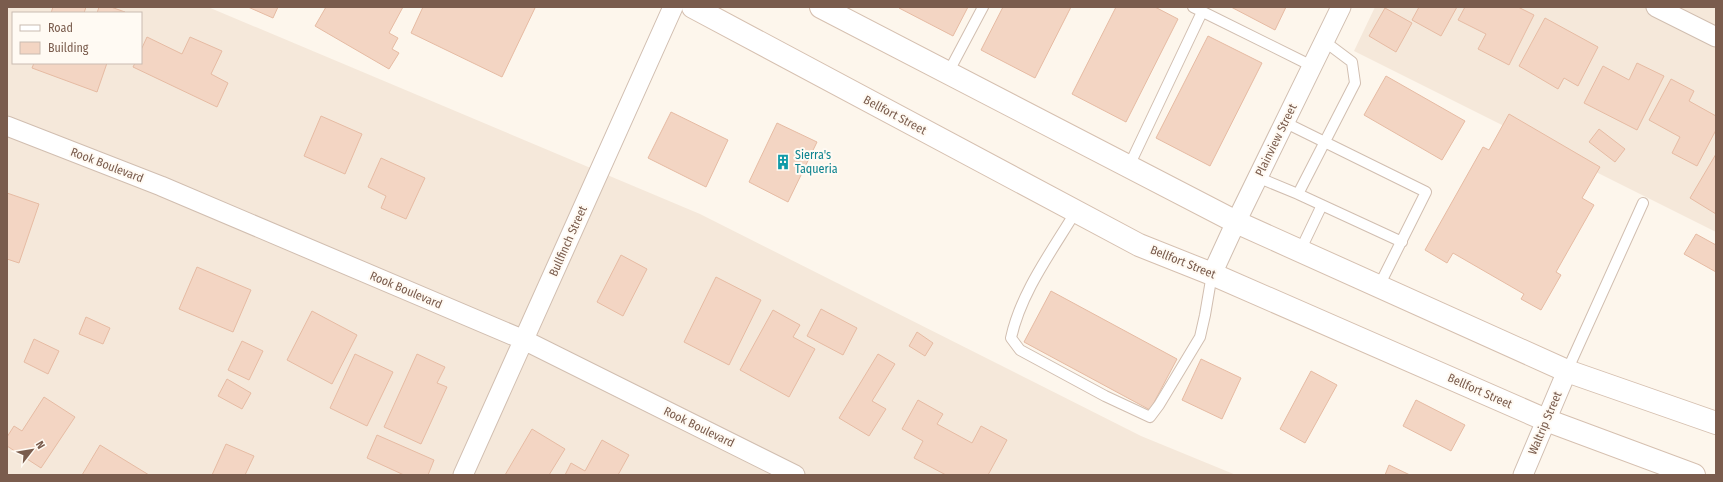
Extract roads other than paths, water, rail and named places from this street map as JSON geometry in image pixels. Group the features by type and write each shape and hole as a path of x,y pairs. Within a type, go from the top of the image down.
{"main road":[{"name":"Bellfort Street","path":"693,7 1139,245 1212,274 1546,420 1694,475"},
{"path":"834,10 948,73 1236,222 1567,371 1716,423"}],"street":[{"name":"Bullfinch Street","path":"462,475 673,7"},
{"name":"Plainview Street","path":"1212,274 1257,177 1341,7"},
{"path":"1656,7 1716,37"},
{"name":"Rook Boulevard","path":"7,126 161,186 524,340 795,475"},
{"name":"Waltrip Street","path":"1524,475 1567,371"}],"lane":[{"path":"948,73 983,7"},
{"path":"1192,7 1312,66"},
{"path":"1129,166 1202,12"},
{"path":"1298,194 1355,83 1352,62 1324,41"},
{"path":"1284,122 1426,192 1380,286"},
{"path":"1257,177 1298,194 1402,242"},
{"path":"1567,371 1643,203"},
{"path":"1300,250 1322,205"},
{"path":"1076,211 1042,266 1015,319 1011,338 1020,350 1105,396 1150,417 1159,405 1200,337 1206,315 1212,274"}],"place":[{"name":"Sierra's Taqueria","path":"783,162"}]}
